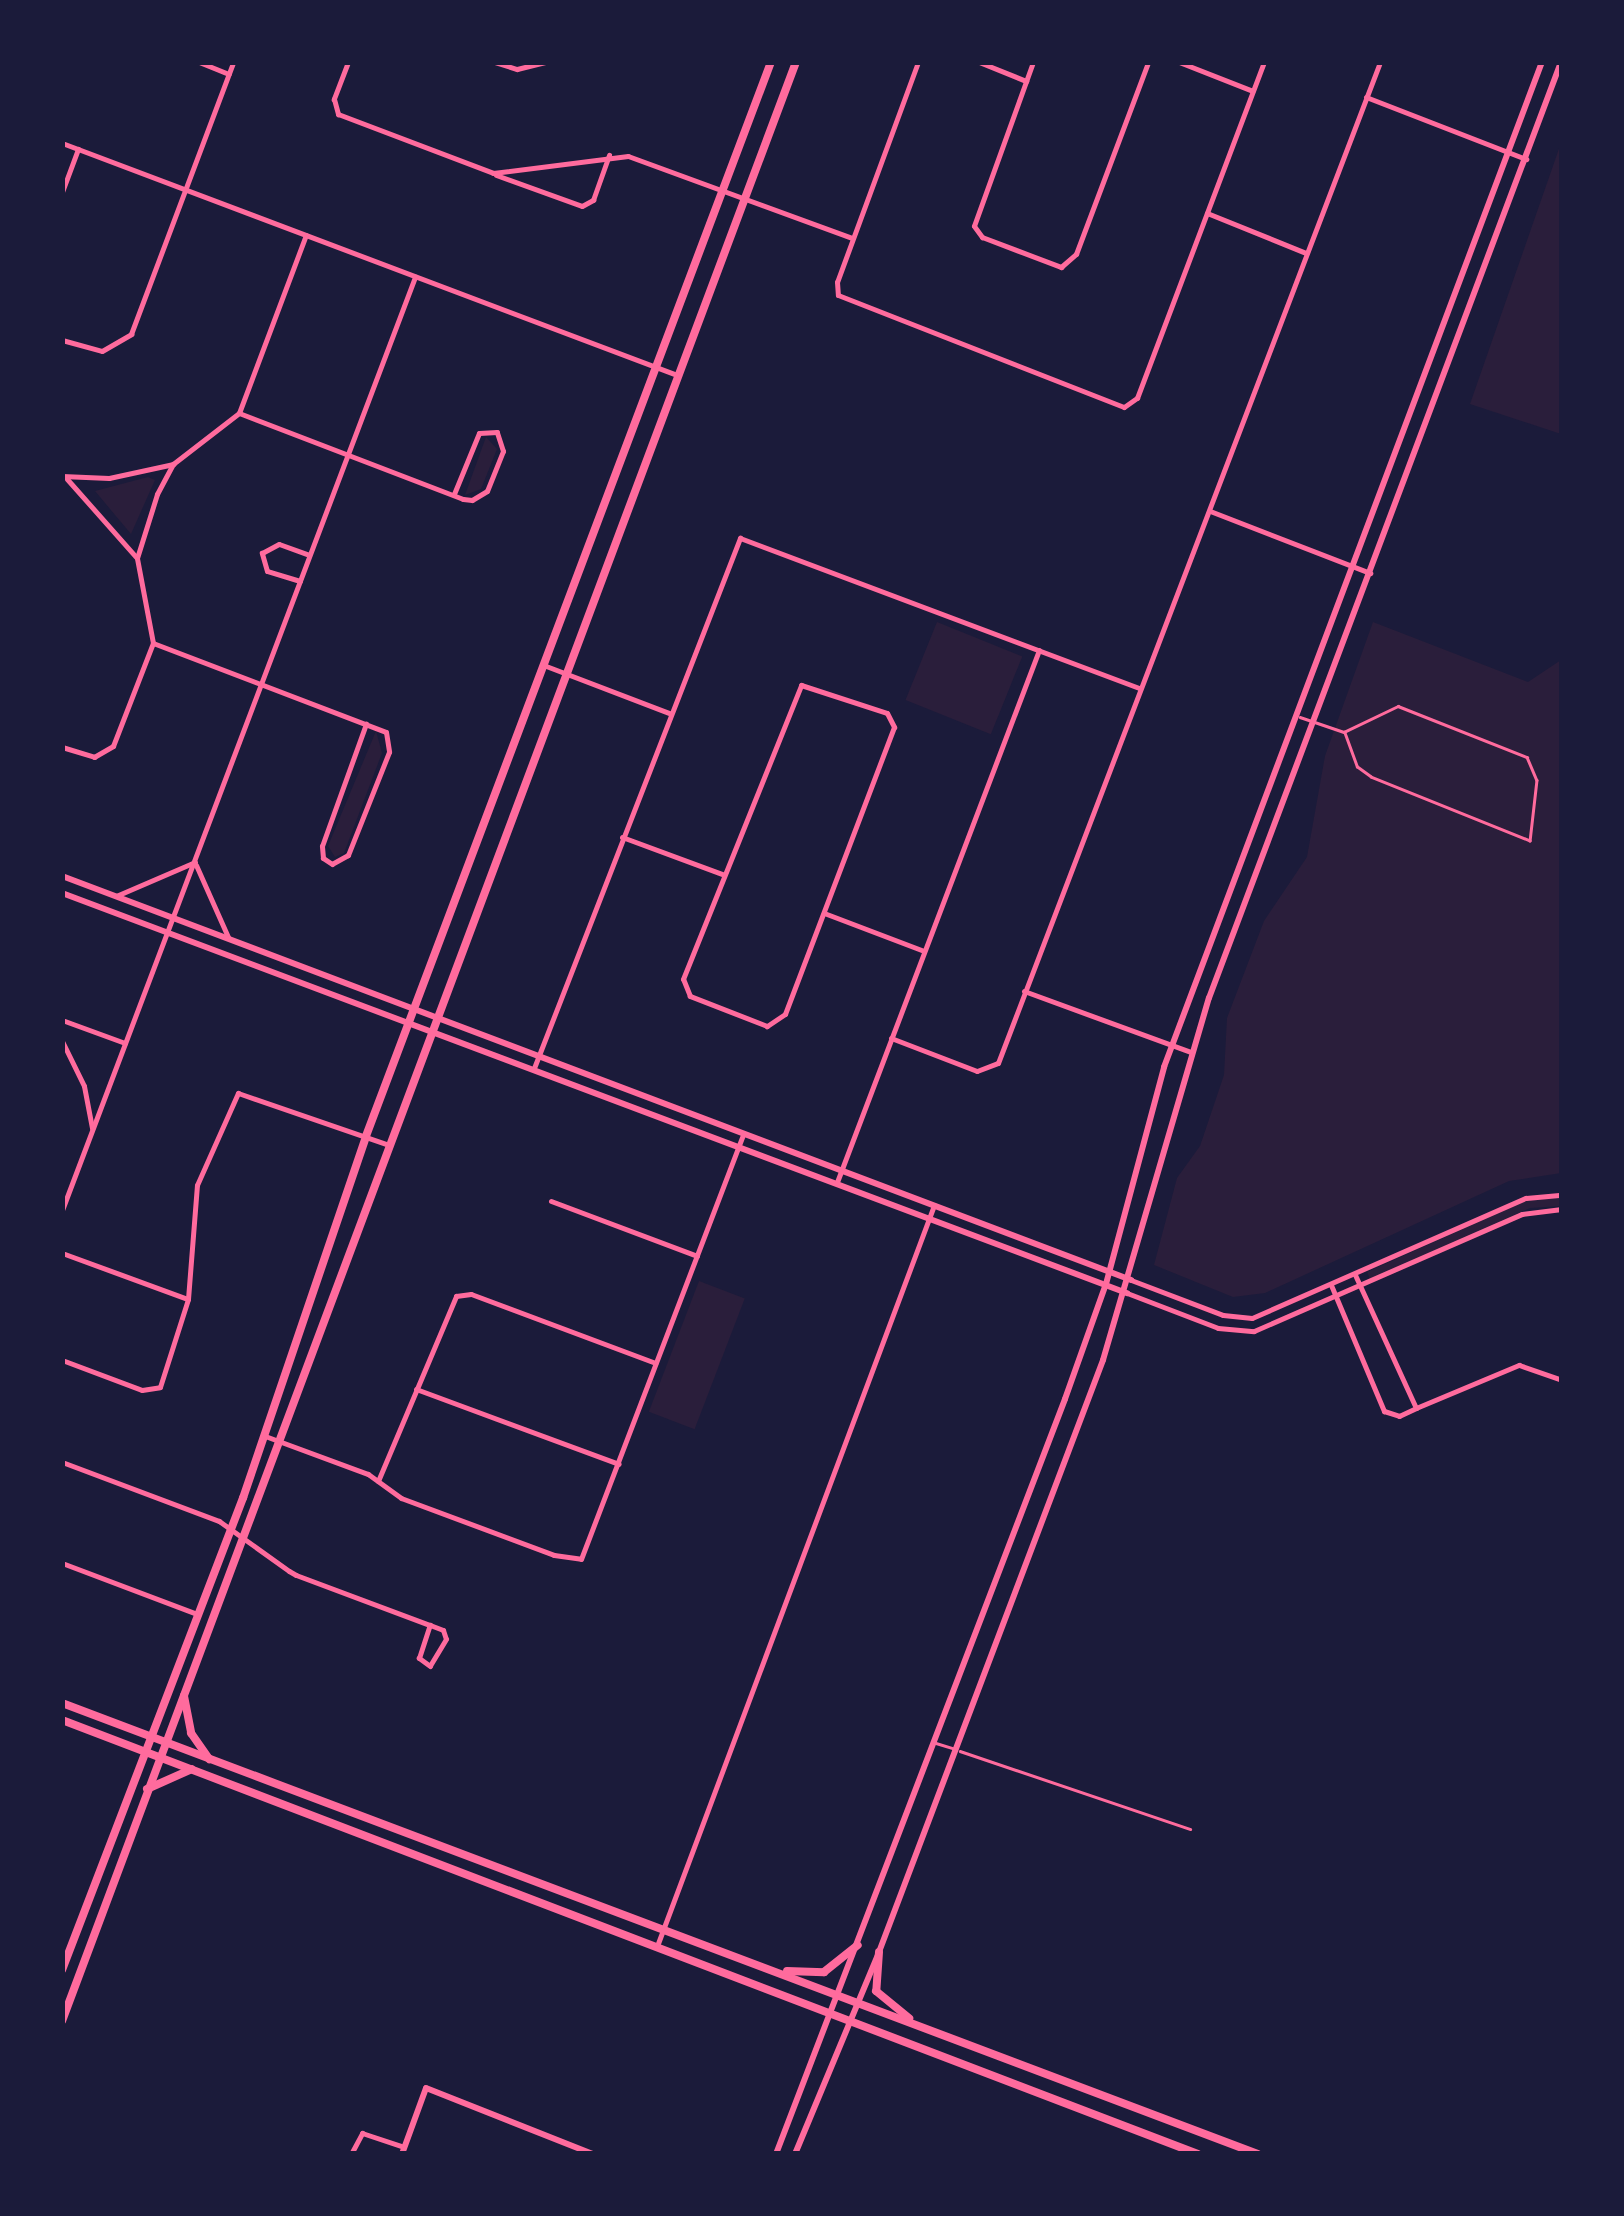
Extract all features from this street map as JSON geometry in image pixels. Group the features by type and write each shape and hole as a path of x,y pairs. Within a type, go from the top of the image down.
{"main road":[{"path":"63,1966 231,1529 366,1136 660,368 771,62"},
{"path":"62,2022 244,1538 386,1144 680,377 796,62"},
{"path":"184,1696 191,1733 209,1759"},
{"path":"62,1704 1258,2154"},
{"path":"62,1720 1198,2154"},
{"path":"147,1790 192,1770"},
{"path":"768,1968 818,1974 858,1945"},
{"path":"879,1952 878,1994 925,2028"},
{"path":"1159,2139 1167,2119"}],"street":[{"path":"198,62 229,74"},
{"path":"62,340 92,350 114,348 132,334 233,62"},
{"path":"348,62 335,110 493,174 587,205 609,155"},
{"path":"495,62 518,68 546,62"},
{"path":"918,62 853,238 838,295 1130,406 1264,62"},
{"path":"979,62 1026,81"},
{"path":"1033,62 975,231 1055,266 1073,260 1148,62"},
{"path":"1179,62 1253,91"},
{"path":"891,1038 990,1070 1210,511 1380,62"},
{"path":"776,2154 1106,1284 1172,1045 1542,62"},
{"path":"794,2154 846,2020 879,1952 1127,1293 1191,1052 1562,62"},
{"path":"1366,97 1528,160"},
{"path":"62,143 680,377"},
{"path":"62,192 78,149"},
{"path":"493,174 609,155 853,238"},
{"path":"1207,213 1306,253"},
{"path":"64,477 109,478 173,464 239,413 306,235"},
{"path":"62,1210 415,277"},
{"path":"239,413 349,452 454,494 472,500 487,490 502,450 497,432 486,430 476,438 454,494"},
{"path":"136,558 173,464"},
{"path":"62,747 102,755 113,746 154,643 136,558 116,527 64,477"},
{"path":"1210,511 1370,573"},
{"path":"534,1068 733,548 746,537 1140,688"},
{"path":"300,582 268,571 262,554 279,544 310,556"},
{"path":"154,643 261,685 366,724 386,732 389,752 348,855 332,864 323,858 322,846 366,724"},
{"path":"837,1182 1039,650"},
{"path":"546,666 669,713"},
{"path":"801,685 887,713 894,722 824,913 775,1026 684,989 722,874 801,685"},
{"path":"622,836 722,874"},
{"path":"116,896 195,862"},
{"path":"195,862 228,938"},
{"path":"62,876 1240,1319 1332,1285 1526,1198 1562,1195"},
{"path":"62,893 1127,1293 1242,1332 1275,1325 1522,1214 1562,1209"},
{"path":"824,913 924,951"},
{"path":"1024,990 1191,1052"},
{"path":"62,1020 125,1044"},
{"path":"62,1042 84,1086 92,1130"},
{"path":"62,1360 155,1390 188,1299 194,1198 232,1098 254,1094 386,1144"},
{"path":"264,1436 378,1481 401,1498 578,1560 619,1464 743,1134"},
{"path":"551,1201 697,1256"},
{"path":"658,1946 934,1205"},
{"path":"62,1253 188,1299"},
{"path":"1354,1274 1416,1408"},
{"path":"1332,1285 1384,1411 1399,1416 1520,1365 1562,1380"},
{"path":"378,1481 448,1304 464,1293 656,1363"},
{"path":"415,1389 619,1464"},
{"path":"62,1462 231,1529 293,1573 430,1625 447,1636 430,1666 419,1658 430,1625"},
{"path":"62,1563 198,1614"},
{"path":"63,1966 81,1970"},
{"path":"351,2154 362,2133 403,2150 426,2088 593,2154"}],"lane":[{"path":"1296,716 1344,732 1398,706 1527,757 1537,780 1530,841 1372,777 1357,768 1344,732"},
{"path":"934,1742 1190,1829"}],"shaded area":[{"path":"1561,143 1562,434 1470,404"},
{"path":"486,437 497,449 481,489 465,495"},
{"path":"148,477 155,480 131,534 95,491"},
{"path":"937,622 1022,656 991,734 906,700"},
{"path":"1373,622 1528,682 1561,660 1561,1173 1509,1181 1265,1293 1233,1297 1154,1265 1177,1178 1200,1146 1224,1075 1227,1018 1264,921 1307,857 1325,756"},
{"path":"376,731 382,753 344,853 335,857 328,846"},
{"path":"1561,1198 1561,1206 1530,1208 1370,1279 1367,1272 1528,1200"},
{"path":"699,1281 745,1299 695,1429 649,1412"}]}
